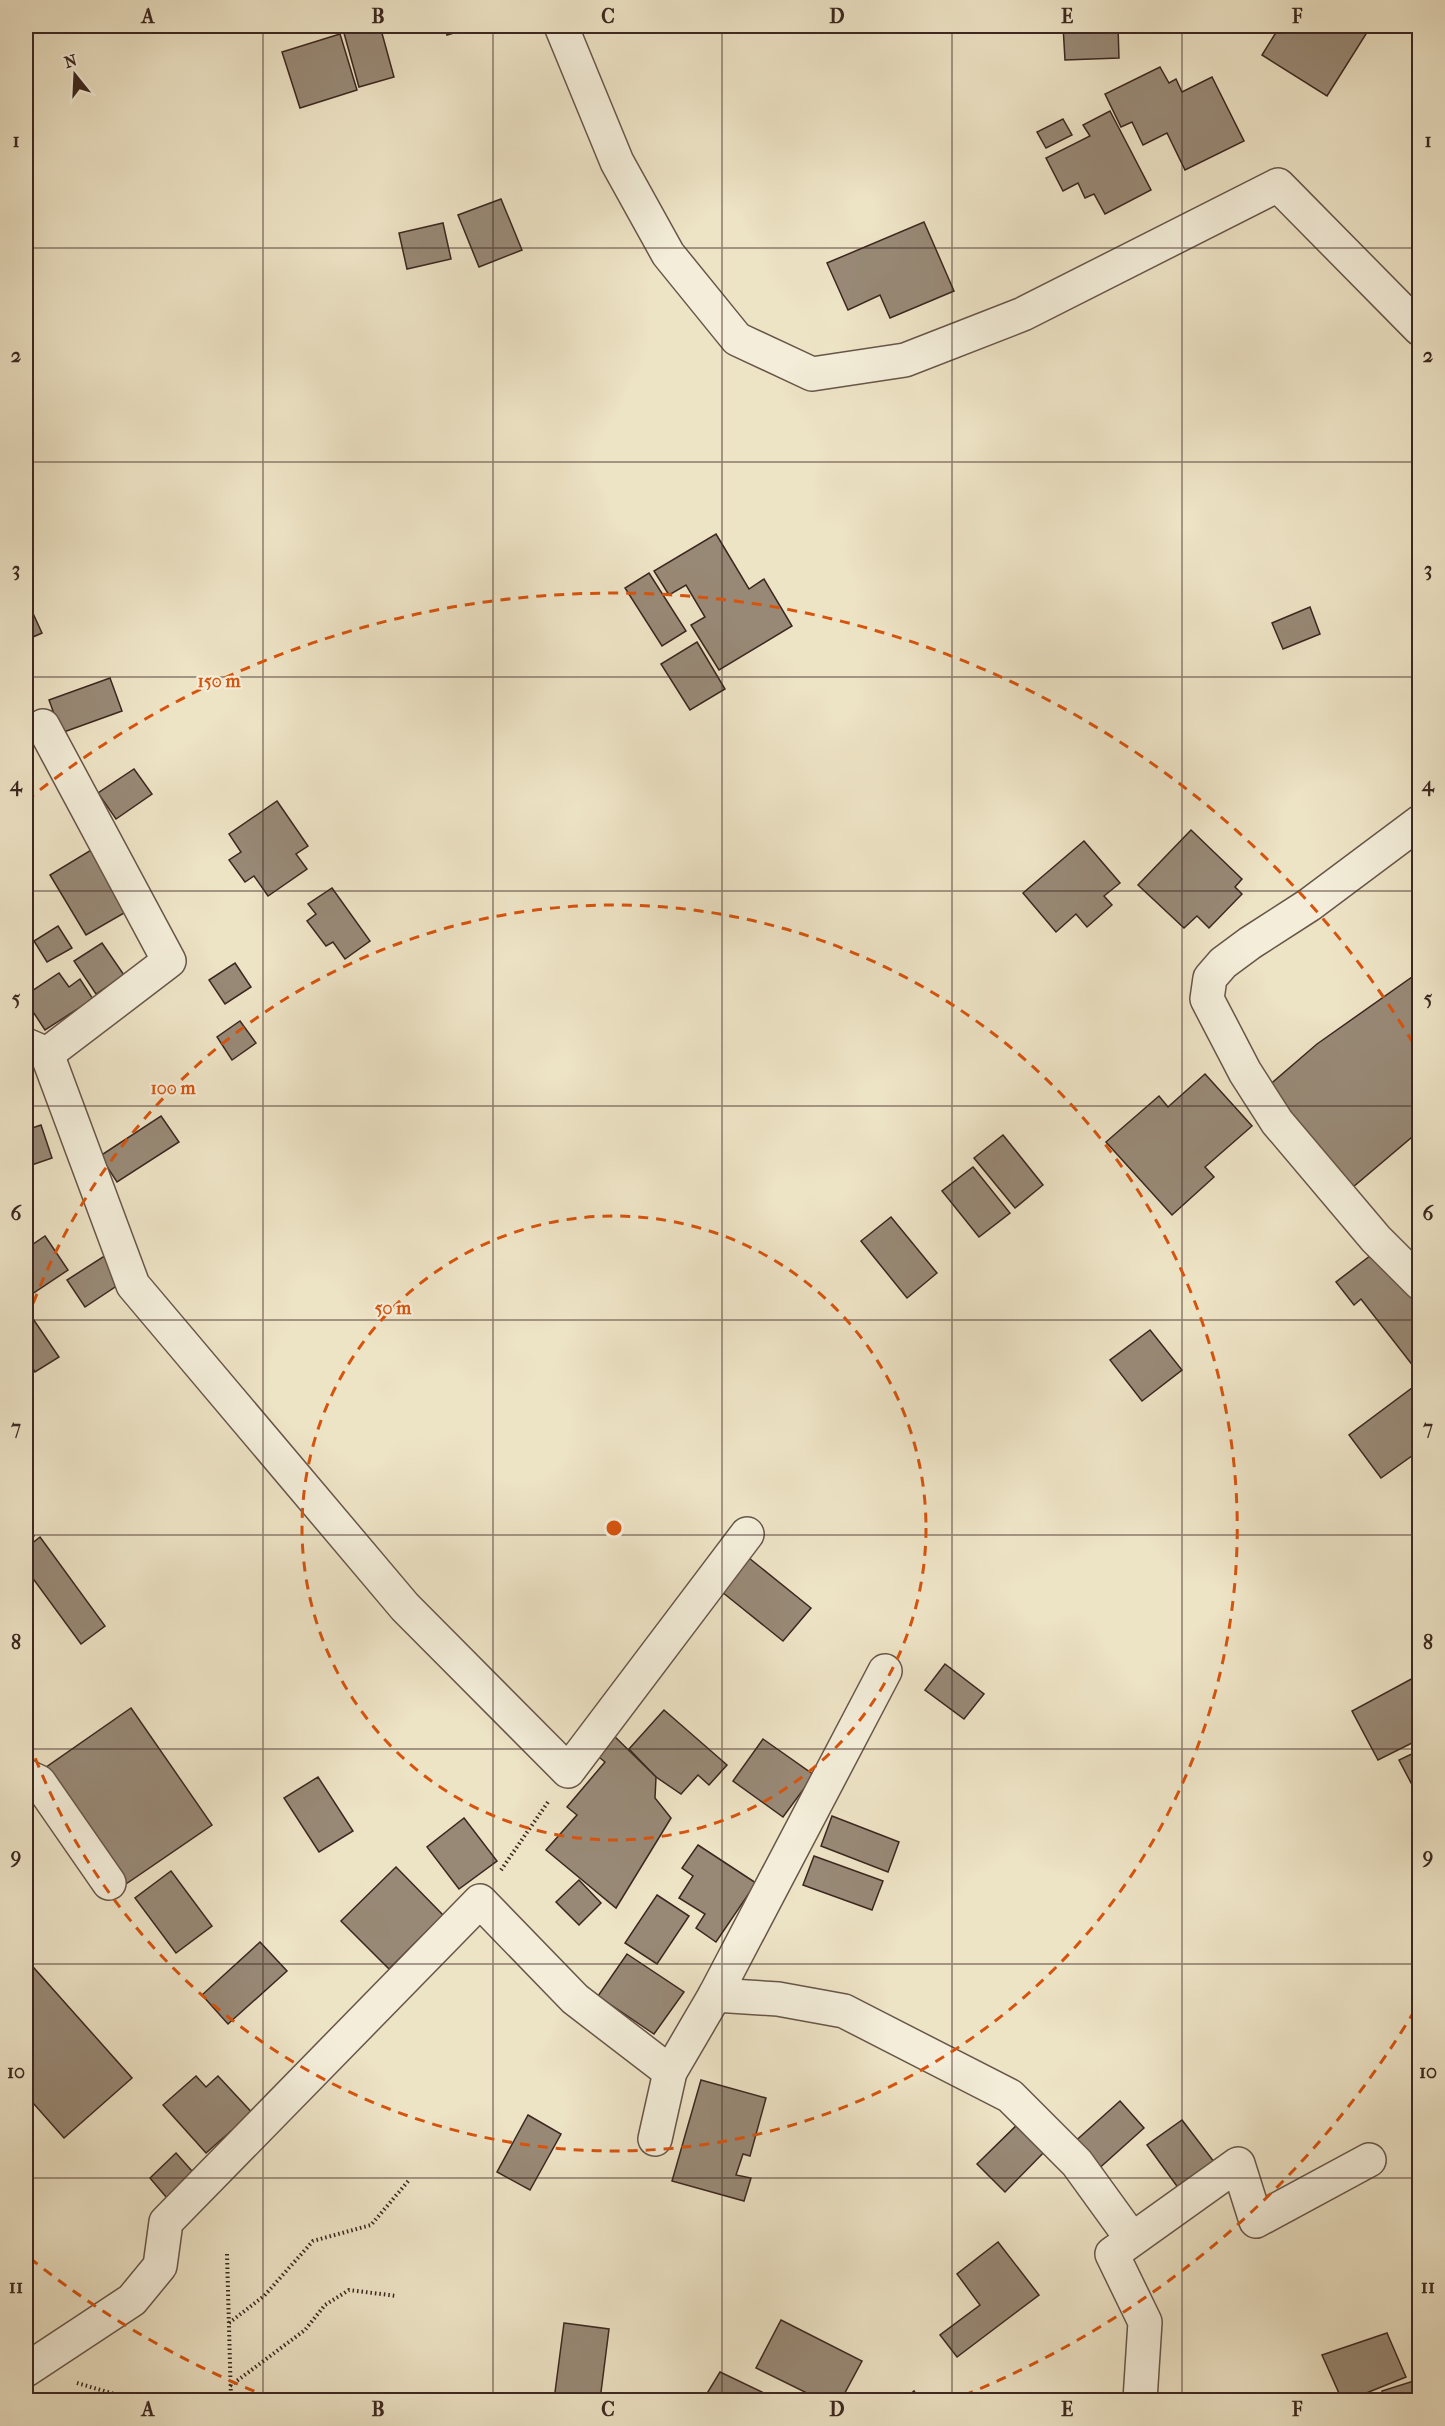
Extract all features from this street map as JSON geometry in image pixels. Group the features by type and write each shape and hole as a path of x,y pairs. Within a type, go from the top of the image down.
{"street":[{"path":"561,26 617,162 668,254 737,339 812,374 905,360 1023,314 1278,185 1419,329"},
{"path":"43,726 169,961 36,1049 133,1285 405,1607 568,1771 747,1534"},
{"path":"1419,822 1309,905 1222,963 1210,978 1207,999 1245,1072 1277,1122 1376,1239 1419,1283"},
{"path":"655,2139 670,2072 715,1995 885,1671"},
{"path":"26,1776 39,1782 109,1883"},
{"path":"26,2370 132,2300 160,2266 166,2222 480,1901 575,1999 670,2072"},
{"path":"715,1995 778,1999 844,2011 1010,2096 1077,2163 1132,2239"},
{"path":"1140,2400 1145,2322 1112,2254 1238,2164 1256,2221 1369,2160"}],"path":[{"path":"480,1901 568,1771"},
{"path":"229,2323 264,2296 313,2241 371,2225 410,2179"},
{"path":"227,2254 231,2400"},
{"path":"230,2386 305,2330 325,2305 349,2290 397,2296"},
{"path":"74,2382 135,2400"}],"building":[{"path":"342,26 380,26 394,77 359,87"},
{"path":"444,26 477,26 447,35"},
{"path":"1063,26 1118,26 1119,58 1065,60"},
{"path":"1280,26 1371,26 1327,96 1262,55"},
{"path":"340,34 357,90 300,108 282,52"},
{"path":"1160,67 1169,83 1176,79 1182,92 1212,77 1244,141 1185,170 1167,133 1143,145 1132,122 1121,127 1105,94"},
{"path":"1110,111 1151,190 1105,214 1094,194 1085,198 1078,183 1063,191 1046,158 1090,136 1083,125"},
{"path":"1063,119 1072,135 1046,148 1037,132"},
{"path":"501,199 522,250 479,267 458,215"},
{"path":"924,222 954,291 890,318 880,295 848,310 827,263"},
{"path":"443,223 451,259 407,269 399,233"},
{"path":"716,534 749,589 764,579 792,626 719,670 691,625 705,617 686,585 669,595 654,571"},
{"path":"649,573 686,631 662,646 625,588"},
{"path":"1310,607 1320,634 1283,649 1272,623"},
{"path":"31,609 42,633 26,640 26,611"},
{"path":"697,642 725,689 690,710 661,664"},
{"path":"110,678 122,711 61,733 49,700"},
{"path":"134,769 152,794 116,819 98,793"},
{"path":"277,801 308,846 296,854 307,869 268,896 254,876 245,882 229,860 241,852 229,834"},
{"path":"1191,830 1242,879 1235,887 1242,894 1209,928 1197,916 1184,928 1138,885"},
{"path":"1084,841 1120,883 1104,896 1112,905 1087,927 1076,914 1056,932 1023,893"},
{"path":"101,844 138,905 86,935 50,875"},
{"path":"332,888 370,941 345,959 333,942 326,946 307,921 316,914 308,904"},
{"path":"58,926 72,948 47,962 34,941"},
{"path":"102,943 124,975 96,994 74,961"},
{"path":"235,963 251,987 225,1004 209,980"},
{"path":"59,973 69,987 80,979 93,999 45,1030 26,1001 26,995"},
{"path":"1412,977 1420,987 1420,1135 1411,1138 1346,1193 1260,1093 1317,1044"},
{"path":"240,1021 256,1043 232,1060 217,1037"},
{"path":"1205,1074 1252,1126 1205,1167 1214,1177 1172,1215 1106,1142 1159,1096 1168,1107"},
{"path":"161,1116 179,1142 117,1182 100,1156"},
{"path":"41,1125 52,1158 26,1167 26,1130"},
{"path":"1003,1135 1043,1185 1015,1208 974,1158"},
{"path":"973,1167 1010,1213 979,1237 942,1191"},
{"path":"891,1217 937,1273 907,1298 861,1241"},
{"path":"45,1236 68,1270 26,1298 26,1249"},
{"path":"1379,1249 1420,1300 1420,1369 1417,1371 1361,1299 1354,1305 1336,1282"},
{"path":"106,1255 124,1281 85,1307 67,1280"},
{"path":"27,1310 59,1357 35,1372 26,1358"},
{"path":"1150,1330 1182,1370 1142,1401 1110,1360"},
{"path":"1420,1382 1420,1450 1381,1478 1349,1435"},
{"path":"26,1525 34,1536 26,1543"},
{"path":"40,1537 105,1626 81,1644 26,1569 26,1548"},
{"path":"749,1558 811,1608 783,1641 722,1592"},
{"path":"945,1664 984,1694 964,1719 925,1690"},
{"path":"1415,1677 1420,1685 1420,1739 1378,1760 1352,1711"},
{"path":"131,1708 212,1825 123,1886 42,1770"},
{"path":"664,1710 727,1765 709,1785 698,1775 681,1794 656,1777 629,1749"},
{"path":"606,1728 656,1777 655,1798 671,1818 616,1908 546,1850 577,1815 567,1807 605,1762 588,1748"},
{"path":"763,1739 814,1775 783,1817 733,1781"},
{"path":"1420,1750 1420,1800 1399,1760"},
{"path":"318,1777 353,1831 319,1852 284,1798"},
{"path":"832,1816 899,1842 888,1872 821,1846"},
{"path":"464,1818 497,1861 459,1889 427,1847"},
{"path":"698,1845 756,1883 716,1942 696,1928 705,1914 679,1898 693,1876 682,1868"},
{"path":"814,1856 883,1881 872,1910 803,1885"},
{"path":"396,1867 443,1915 389,1969 341,1921"},
{"path":"171,1871 212,1926 176,1953 135,1898"},
{"path":"579,1880 601,1903 579,1925 556,1902"},
{"path":"657,1895 689,1916 657,1964 625,1943"},
{"path":"260,1942 287,1971 228,2024 202,1995"},
{"path":"627,1954 684,1992 654,2034 598,1996"},
{"path":"26,1959 132,2078 64,2138 26,2095"},
{"path":"196,2076 206,2087 218,2076 259,2120 238,2139 231,2131 206,2153 163,2105"},
{"path":"701,2080 766,2098 750,2156 743,2154 736,2175 751,2178 744,2201 672,2181"},
{"path":"1120,2101 1144,2128 1095,2172 1071,2145"},
{"path":"528,2115 561,2134 530,2190 497,2172"},
{"path":"1026,2116 1053,2143 1005,2192 977,2164"},
{"path":"1182,2120 1215,2163 1179,2189 1147,2145"},
{"path":"176,2153 199,2179 172,2204 150,2178"},
{"path":"998,2242 1039,2295 957,2357 940,2335 980,2305 957,2274"},
{"path":"781,2320 862,2361 841,2400 821,2400 756,2368"},
{"path":"564,2323 609,2329 600,2400 554,2400"},
{"path":"1387,2333 1406,2377 1349,2400 1342,2400 1322,2355"},
{"path":"720,2372 762,2392 756,2400 703,2400"},
{"path":"1420,2379 1420,2400 1383,2400 1382,2391"},
{"path":"914,2391 920,2400 904,2400"},
{"path":"1194,2394 1195,2400 1172,2400"}]}
